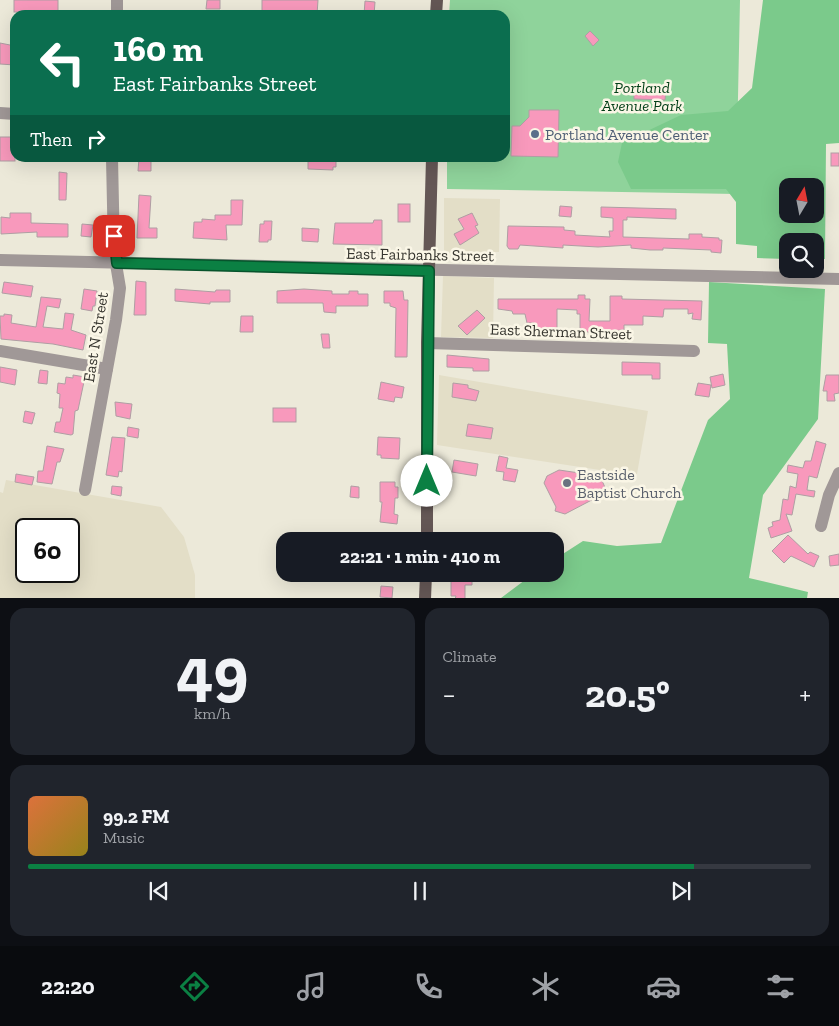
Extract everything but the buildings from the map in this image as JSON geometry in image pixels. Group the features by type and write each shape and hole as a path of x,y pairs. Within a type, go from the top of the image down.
{"main road":[{"path":"427,532 427,343 432,162"},
{"path":"425,598 426,582"}],"street":[{"name":"East N Street","path":"85,490 120,288 114,252 112,162"},
{"name":"East Fairbanks Street","path":"0,260 839,279"},
{"name":"East Sherman Street","path":"427,343 694,351"},
{"path":"0,351 107,369"},
{"path":"822,526 829,494 839,473"}],"shaded area":[{"path":"444,198 500,199 499,252 444,253"},
{"path":"443,276 494,278 493,338 441,337"},
{"path":"439,375 648,411 637,474 626,474 437,445"},
{"path":"6,480 161,507 184,537 195,575 195,598 0,598 0,492 3,493"}],"green space":[{"name":"Portland Avenue Park","path":"450,0 740,0 736,194 447,189 447,162 510,162 510,10 449,10"},
{"path":"763,0 839,0 839,143 826,144 825,259 824,233 779,233 779,259 757,258 757,246 736,244 736,202 726,189 631,189 618,162 622,143 681,115 728,111 752,88"},
{"path":"709,282 825,289 818,419 763,495 749,578 808,592 807,598 501,598 522,582 564,582 564,553 583,541 617,546 661,543 708,420 730,399 727,344 708,343"}],"place":[{"name":"Portland Avenue Center","path":"535,134"},
{"name":"Eastside Baptist Church","path":"567,483"}],"route":[{"path":"114,236 114,252 117,263 429,271 427,481"}]}
